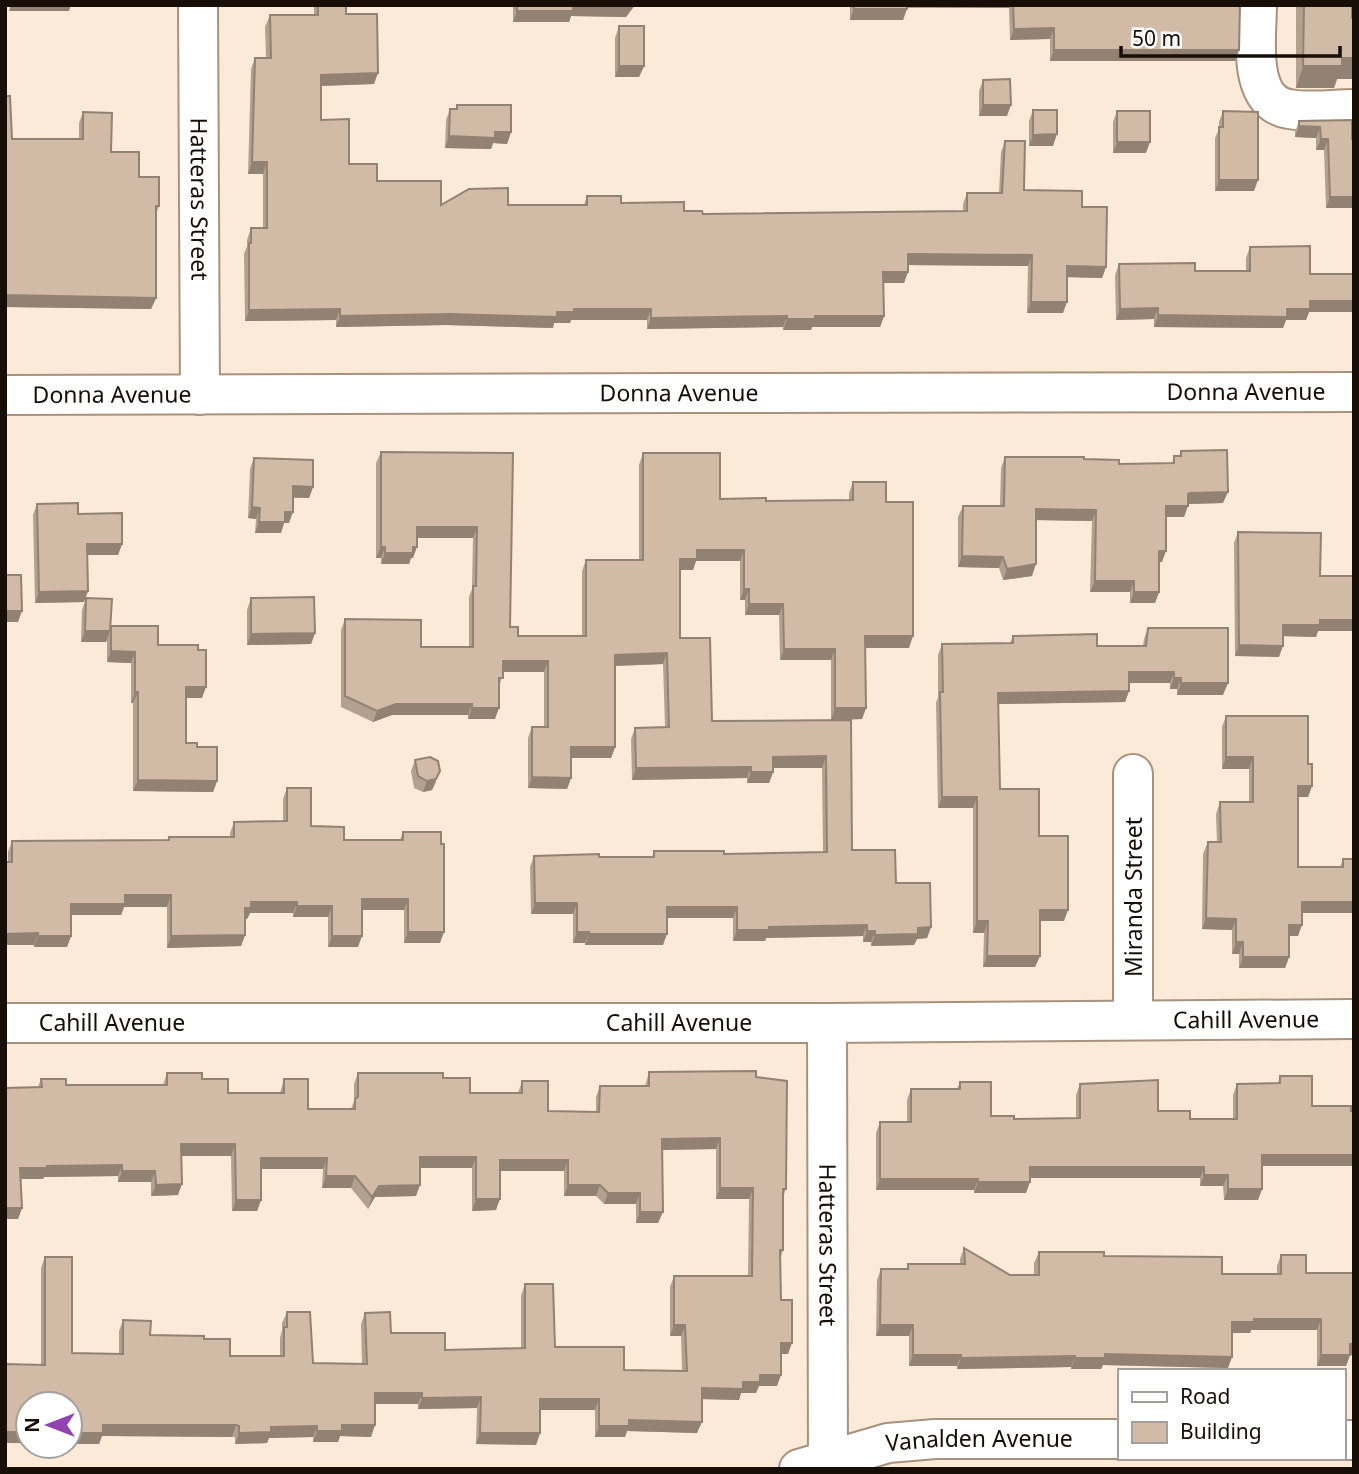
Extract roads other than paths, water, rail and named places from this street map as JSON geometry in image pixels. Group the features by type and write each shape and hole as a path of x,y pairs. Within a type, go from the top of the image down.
{"street":[{"name":"Hatteras Street","path":"198,5 200,395"},
{"path":"1257,5 1256,72 1264,92 1275,106 1290,110 1354,109"},
{"name":"Donna Avenue","path":"5,395 1354,392"},
{"name":"Miranda Street","path":"1133,774 1133,1020"},
{"name":"Cahill Avenue","path":"5,1023 827,1023 1354,1019"},
{"name":"Hatteras Street","path":"818,1466 827,1023"},
{"name":"Vanalden Avenue","path":"818,1466 888,1443 935,1439 1118,1439"}]}
